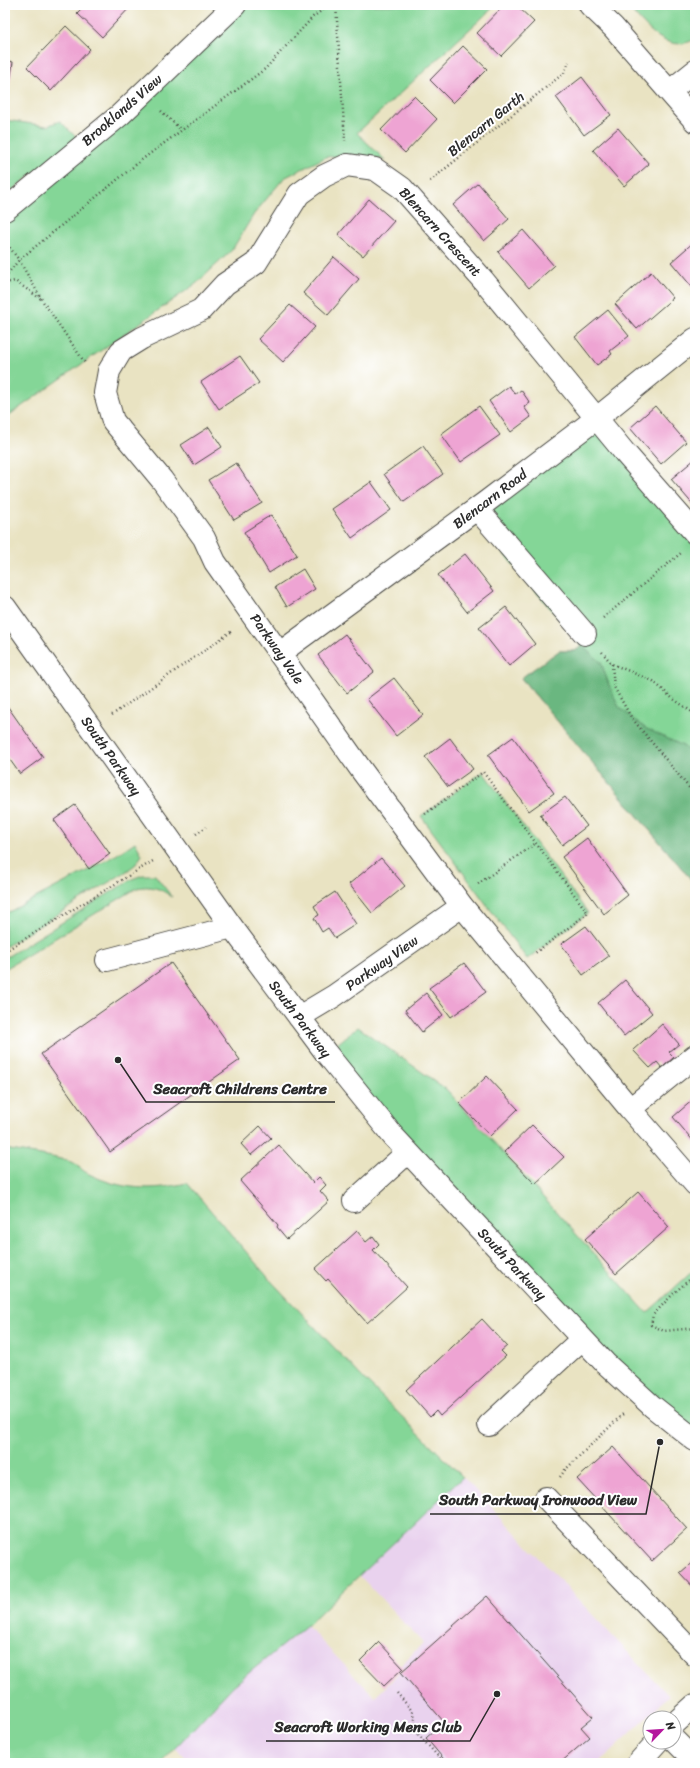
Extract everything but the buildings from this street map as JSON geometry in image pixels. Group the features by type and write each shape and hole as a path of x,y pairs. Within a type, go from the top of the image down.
{"street":[{"name":"Brooklands View","path":"5,210 120,115 235,5"},
{"path":"590,5 613,27 695,121"},
{"path":"670,91 695,71"},
{"path":"105,393 109,371 121,351 142,338 201,310 225,284 256,263 298,194 324,176 347,165"},
{"name":"Blencarn Crescent","path":"347,165 375,169 402,188 483,280 596,418 695,533"},
{"name":"Blencarn Road","path":"280,653 477,508 596,418 695,339"},
{"name":"Parkway Vale","path":"105,393 113,420 162,480 204,538 215,562 338,737 405,828"},
{"path":"477,508 585,634"},
{"name":"South Parkway","path":"5,607 232,927 326,1053 408,1152 605,1364 650,1404 695,1440"},
{"path":"405,828 460,902 514,969 630,1109 695,1184"},
{"name":"Parkway View","path":"299,1017 334,996 460,902"},
{"path":"107,960 232,927"},
{"path":"630,1109 695,1056"},
{"path":"354,1201 408,1152"},
{"path":"489,1425 582,1339"},
{"path":"546,1498 695,1655"},
{"path":"682,1717 695,1705"},
{"path":"682,1748 695,1761"},
{"path":"638,1763 650,1750"}],"path":[{"path":"5,277 19,260 144,158 266,68 312,17 329,5"},
{"path":"336,5 347,165"},
{"name":"Blencarn Garth","path":"428,183 564,73 569,62"},
{"path":"5,241 19,260 42,300 105,393"},
{"path":"5,283 15,281 42,300"},
{"path":"683,552 585,634 612,664 653,681 672,698 695,714"},
{"path":"92,729 254,616"},
{"path":"612,664 614,687 631,717 695,795"},
{"path":"405,828 483,772 588,914 514,969"},
{"path":"5,951 176,848 206,827"},
{"path":"460,902 536,843"},
{"path":"695,1275 653,1314 651,1326 664,1330 695,1328"},
{"path":"546,1498 565,1470 624,1412"},
{"path":"397,1693 414,1713 417,1734 444,1763"}],"shaded area":[{"path":"463,1477 669,1696 654,1710 642,1710 642,1722 599,1763 193,1763 175,1748 233,1686 306,1625 375,1697 404,1669 401,1665 423,1643 359,1575"}],"green space":[{"path":"235,5 496,5 357,133 385,160 359,155 326,157 284,178 254,214 232,250 197,283 5,418 5,210"},
{"path":"626,5 695,5 695,39 684,43 675,44 665,41 648,29"},
{"path":"5,120 47,126 60,121 77,138 5,196"},
{"path":"597,418 695,533 695,884 521,678 559,651 575,651 582,646 470,514"},
{"path":"582,646 601,662 619,707 645,728 683,746 695,756 695,884 521,678 559,651 575,651"},
{"path":"483,772 588,913 527,959 421,816"},
{"path":"135,842 142,855 136,864 5,947 5,914 113,857"},
{"path":"143,875 155,875 172,897 155,888 137,888 5,969 5,958 132,879"},
{"path":"358,1027 446,1089 647,1313 695,1269 695,1440 652,1406 326,1053"},
{"path":"5,1149 68,1161 74,1163 86,1173 125,1186 149,1188 174,1186 187,1183 272,1282 360,1375 463,1477 307,1625 233,1686 161,1763 5,1763"}],"place":[{"name":"Seacroft Childrens Centre","path":"118,1060"},
{"name":"South Parkway Ironwood View","path":"660,1442"},
{"name":"Seacroft Working Mens Club","path":"497,1694"}]}
